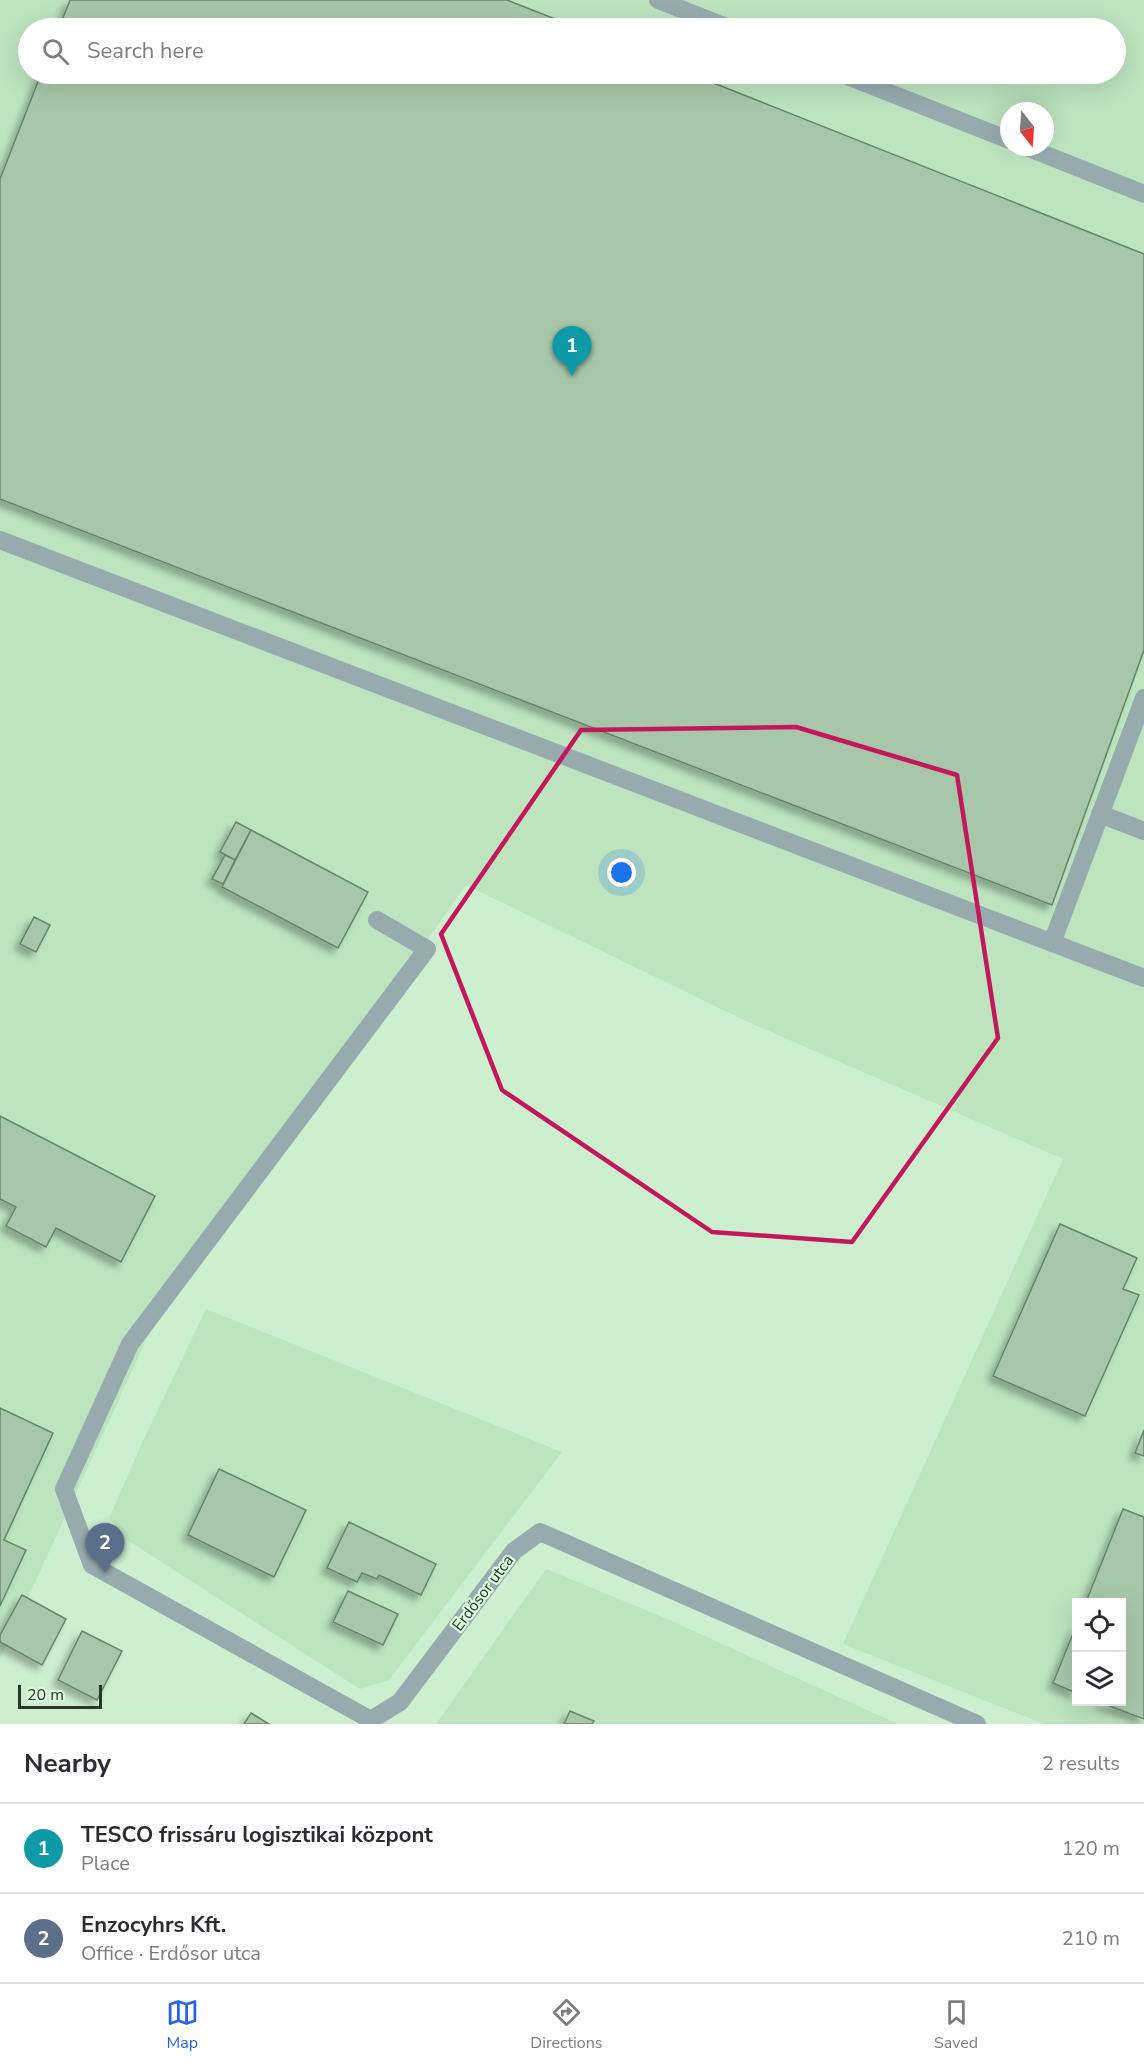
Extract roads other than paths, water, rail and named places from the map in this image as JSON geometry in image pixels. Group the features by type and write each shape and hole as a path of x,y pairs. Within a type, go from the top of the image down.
{"street":[{"path":"658,0 704,18"},
{"path":"867,84 1000,136"},
{"path":"1049,156 1144,194"},
{"path":"0,540 1144,978"},
{"path":"1052,943 1144,698"},
{"path":"1100,814 1144,831"},
{"name":"Erdősor utca","path":"377,920 427,949 130,1344 64,1489 92,1565 371,1720 400,1702 514,1551 540,1532 976,1724"}],"place":[{"name":"TESCO frissáru logisztikai központ","path":"572,376"},
{"name":"Enzocyhrs Kft.","path":"105,1573"}]}
